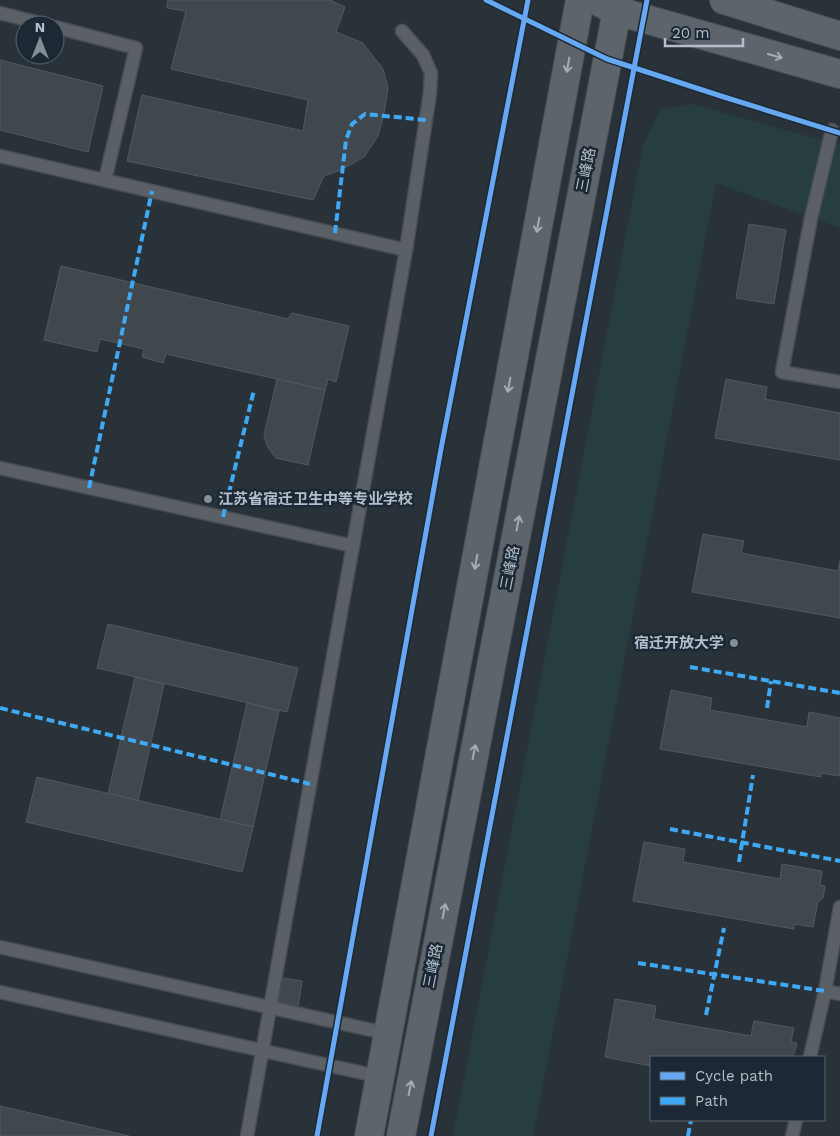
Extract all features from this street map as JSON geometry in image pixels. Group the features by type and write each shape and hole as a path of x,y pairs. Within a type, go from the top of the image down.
{"main road":[{"name":"三峰路","path":"369,1136 580,0"},
{"path":"724,0 840,36"},
{"name":"三峰路","path":"401,1136 610,4"},
{"path":"610,4 840,74"}],"lane":[{"path":"0,13 15,17"},
{"path":"65,30 136,48 105,180"},
{"path":"247,1136 406,250 429,102 431,73 423,55 402,32"},
{"path":"832,130 811,218 782,372 840,382"},
{"path":"0,156 406,250"},
{"path":"0,468 353,546"},
{"path":"810,1056 840,908"},
{"path":"0,947 389,1034"},
{"path":"824,991 840,994"},
{"path":"0,992 380,1077"},
{"path":"792,1136 796,1121"}],"green space":[{"path":"692,104 840,145 840,228 716,183 533,1136 453,1136 643,145 660,110"}],"building":[{"path":"168,0 330,0 345,7 336,32 363,43 383,69 388,88 378,136 364,157 341,170 324,176 313,200 127,161 142,95 303,131 308,100 171,69 186,11 167,8"},
{"path":"0,60 103,86 88,152 0,130"},
{"path":"749,224 786,230 774,304 736,298"},
{"path":"61,266 288,319 292,313 349,326 336,382 328,379 325,390 166,354 163,363 142,357 144,349 100,339 97,352 44,340"},
{"path":"277,379 325,390 308,465 276,458 267,446 264,435"},
{"path":"726,379 767,387 765,399 840,413 840,460 715,438"},
{"path":"703,534 744,541 741,553 838,571 840,561 840,618 692,592"},
{"path":"108,624 298,668 287,712 97,668"},
{"path":"135,677 164,684 138,801 108,794"},
{"path":"671,690 712,698 710,710 807,727 809,712 840,718 840,776 821,773 821,777 660,749"},
{"path":"247,703 279,711 253,827 220,820"},
{"path":"37,777 253,827 242,872 26,822"},
{"path":"644,842 685,849 683,862 780,879 782,864 822,871 820,885 825,886 823,898 818,902 813,927 794,924 794,929 633,901"},
{"path":"282,978 302,981 298,1008 278,1005"},
{"path":"615,999 656,1006 654,1019 751,1036 754,1021 794,1028 791,1042 797,1043 792,1056 650,1056 650,1066 605,1057"},
{"path":"0,1106 129,1136 0,1136"}],"marked path":[{"path":"335,233 346,140 352,124 365,114 426,120"},
{"path":"89,488 152,191"},
{"path":"223,517 254,390"},
{"path":"690,667 840,693"},
{"path":"767,708 771,681"},
{"path":"0,708 310,784"},
{"path":"739,862 753,775"},
{"path":"670,829 840,861"},
{"path":"706,1015 724,928"},
{"path":"638,963 825,991"},
{"path":"688,1136 691,1121"}],"cycle path":[{"path":"486,0 607,59 840,133"},
{"path":"317,1136 441,449 528,0"},
{"path":"431,1136 647,0"}],"place":[{"name":"江苏省宿迁卫生中等专业学校","path":"208,499"},
{"name":"宿迁开放大学","path":"734,643"}]}
